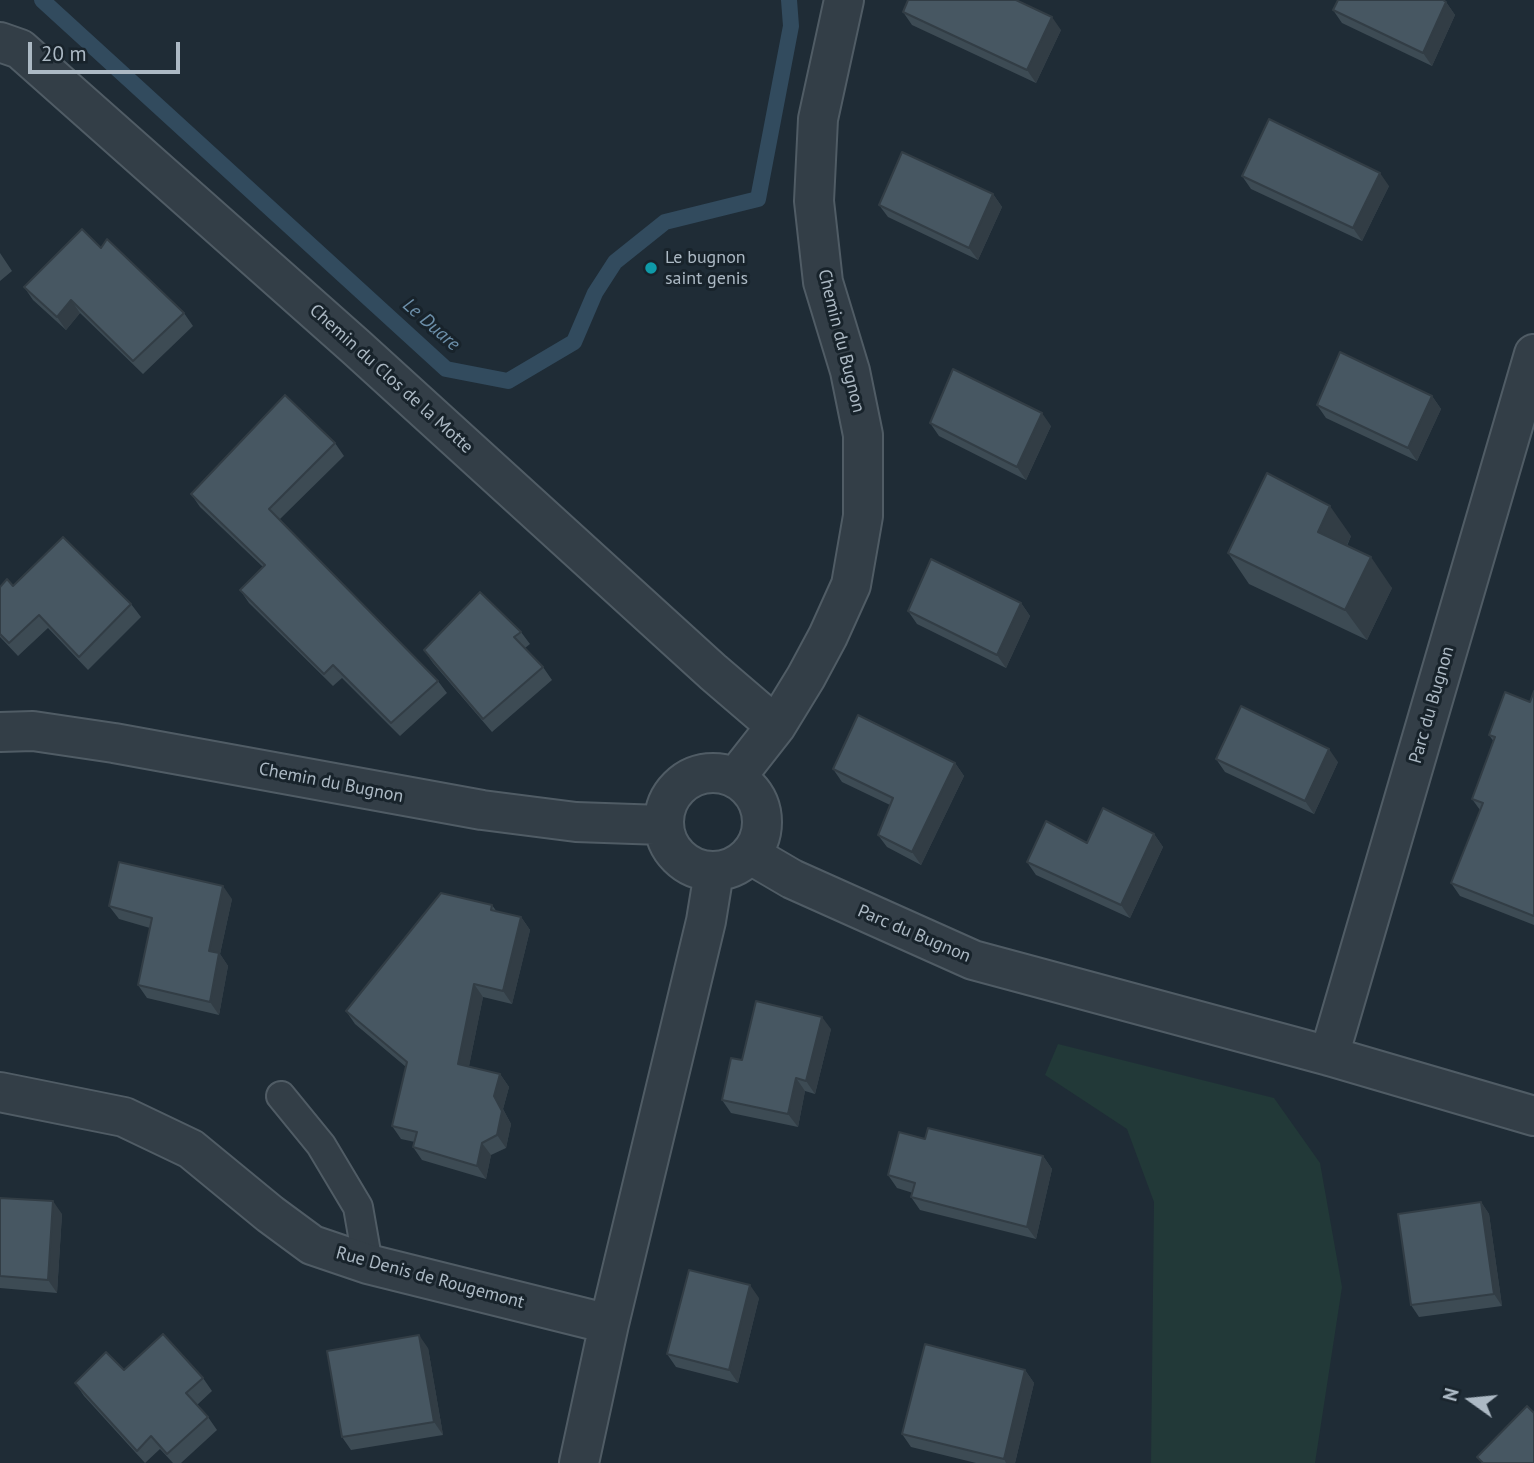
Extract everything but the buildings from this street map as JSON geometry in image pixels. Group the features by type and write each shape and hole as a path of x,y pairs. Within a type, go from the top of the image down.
{"street":[{"name":"Chemin du Bugnon","path":"736,777 776,726 828,636 850,585 863,516 863,435 850,371 824,282 814,201 818,119 844,0"},
{"name":"Chemin du Clos de la Motte","path":"0,42 20,49 41,67 776,726"},
{"name":"Parc du Bugnon","path":"1329,1056 1534,354"},
{"name":"Chemin du Bugnon","path":"0,732 33,732 114,743 482,810 576,822 662,825"},
{"path":"710,772 736,777 753,792 762,812 762,835 751,855 734,868 714,873 689,866 670,849 662,825 668,799 686,780 710,772"},
{"name":"Parc du Bugnon","path":"751,855 792,879 972,960 1329,1056 1534,1116"},
{"path":"579,1463 608,1324 706,921 714,873"},
{"name":"Rue Denis de Rougemont","path":"0,1093 124,1117 191,1149 270,1214 313,1245 368,1264 608,1324"}],"lane":[{"path":"281,1096 321,1145 358,1207 368,1264"}],"green space":[{"path":"1058,1044 1274,1098 1320,1163 1342,1287 1315,1463 1151,1463 1154,1202 1127,1129 1045,1075"}],"waterway":[{"name":"Le Duare","path":"42,0 446,369 508,381 574,342 595,293 615,262 665,222 758,199 791,26 789,0"}],"place":[{"name":"Le bugnon saint genis","path":"651,268"}]}
